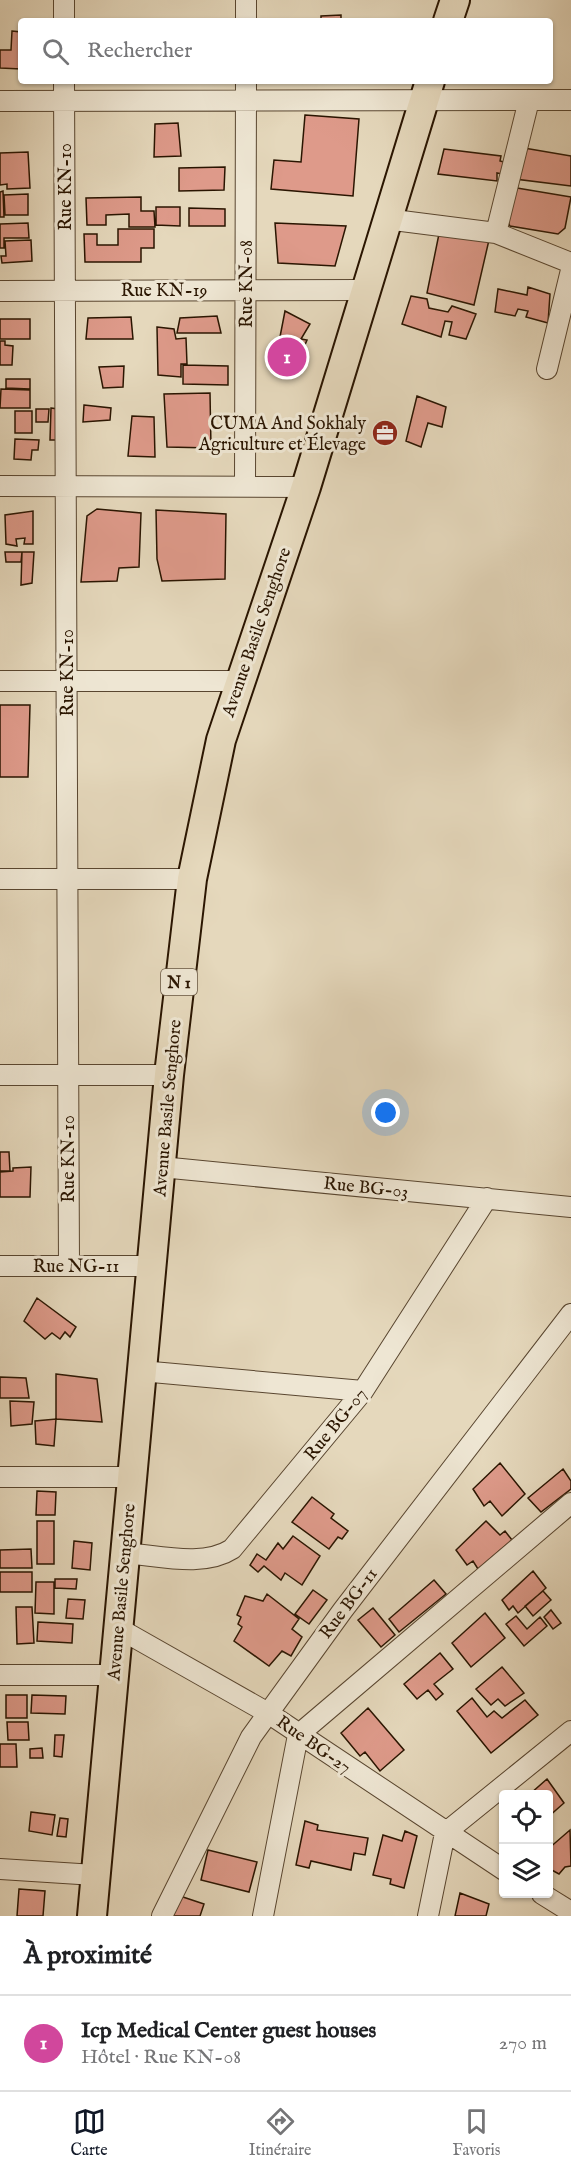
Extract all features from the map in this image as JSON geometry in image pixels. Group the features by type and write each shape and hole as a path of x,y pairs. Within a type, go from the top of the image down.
{"highway":[{"path":"449,18 455,0"},
{"name":"Avenue Basile Senghore","path":"92,1916 123,1553 169,1075 192,879 221,740 306,487 426,91"}],"street":[{"path":"64,0 64,18"},
{"path":"246,0 246,18"},
{"name":"Rue KN-10","path":"64,84 69,1265"},
{"name":"Rue KN-08","path":"245,486 246,84"},
{"path":"0,101 246,101 426,91 528,100 571,100"},
{"path":"496,233 528,100"},
{"path":"386,219 496,233 571,263"},
{"path":"547,369 571,270"},
{"name":"Rue KN-19","path":"0,291 365,290"},
{"path":"0,486 306,487"},
{"path":"0,681 239,681"},
{"path":"0,879 192,879"},
{"path":"0,1075 169,1075"},
{"name":"Rue BG-03","path":"161,1167 571,1207"},
{"name":"Rue BG-07","path":"123,1553 208,1559 232,1549 363,1391 487,1198"},
{"name":"Rue NG-11","path":"0,1266 152,1266"},
{"name":"Rue BG-11","path":"162,1916 251,1737 343,1610 571,1314"},
{"path":"141,1371 363,1391"},
{"path":"0,1477 131,1477"},
{"path":"263,1916 298,1735 571,1503"},
{"name":"Rue BG-27","path":"118,1628 268,1713 499,1867"},
{"path":"0,1675 114,1675"},
{"path":"428,1916 445,1833 571,1731"},
{"path":"0,1869 95,1875"},
{"path":"550,1898 571,1912"}],"building":[{"path":"341,15 341,18 321,18 321,16"},
{"path":"12,31 18,32 18,69 0,68 0,50 11,50"},
{"path":"305,115 359,119 353,196 271,189 274,160 301,162"},
{"path":"178,123 181,156 154,157 155,124"},
{"path":"524,148 571,156 571,186 515,179"},
{"path":"444,149 501,156 500,161 504,162 502,174 497,173 497,181 438,174"},
{"path":"28,152 30,188 7,189 7,184 0,185 0,153"},
{"path":"225,167 224,190 179,191 179,168"},
{"path":"511,187 571,197 565,228 558,234 510,226 506,218"},
{"path":"3,191 4,217 0,217 0,192"},
{"path":"28,194 28,215 5,215 4,195"},
{"path":"141,197 141,211 154,211 155,227 129,227 129,214 106,215 106,225 87,225 86,198"},
{"path":"156,207 180,207 180,226 156,225"},
{"path":"189,208 225,209 225,226 189,226"},
{"path":"28,223 29,238 4,238 4,248 0,248 0,224"},
{"path":"275,223 346,226 335,266 278,263"},
{"path":"118,229 154,229 154,248 141,248 141,262 85,262 84,234 97,234 97,245 118,245"},
{"path":"440,229 489,240 474,305 427,293"},
{"path":"31,240 32,261 2,263 1,256 6,256 5,241"},
{"path":"528,287 550,294 548,323 526,317 528,311 518,309 515,316 495,312 498,289 527,295"},
{"path":"411,296 427,299 429,308 448,312 452,306 476,314 466,339 449,335 452,322 445,321 441,337 402,324"},
{"path":"285,311 310,324 301,339 307,340 291,377 273,373"},
{"path":"217,316 221,333 177,333 180,318"},
{"path":"131,317 133,339 86,339 88,318"},
{"path":"0,319 30,319 30,339 0,339"},
{"path":"157,327 174,329 176,339 186,338 187,364 181,364 181,377 158,375"},
{"path":"0,341 5,341 5,345 13,346 12,365 0,365"},
{"path":"183,365 228,366 228,385 183,384"},
{"path":"124,366 123,387 103,388 99,367"},
{"path":"6,379 30,379 30,389 6,388"},
{"path":"1,389 30,390 30,408 0,408"},
{"path":"210,393 211,448 167,447 164,394"},
{"path":"417,396 446,407 442,427 428,423 421,447 406,441"},
{"path":"84,405 111,408 110,420 83,422"},
{"path":"51,408 58,409 57,440 50,440"},
{"path":"36,409 49,409 48,422 36,422"},
{"path":"15,411 32,411 32,433 15,433"},
{"path":"132,416 154,417 155,457 128,456"},
{"path":"15,439 39,440 38,450 32,450 31,460 14,459"},
{"path":"97,509 141,513 139,567 119,568 117,581 81,582 87,516"},
{"path":"156,510 226,514 225,579 162,581 157,559"},
{"path":"33,511 33,544 24,544 25,538 16,539 17,546 6,544 5,515"},
{"path":"5,552 22,552 21,562 6,562"},
{"path":"22,552 34,552 32,583 21,585"},
{"path":"0,705 30,705 28,777 0,777"},
{"path":"0,1152 9,1152 10,1171 0,1171"},
{"path":"31,1167 30,1197 0,1197 0,1172 13,1171 13,1168"},
{"path":"37,1298 76,1327 70,1337 65,1332 60,1339 52,1333 45,1339 24,1321"},
{"path":"56,1374 97,1379 102,1422 56,1419"},
{"path":"0,1377 26,1378 29,1398 0,1398"},
{"path":"10,1401 34,1402 32,1424 11,1426"},
{"path":"56,1419 54,1446 36,1444 35,1421"},
{"path":"500,1463 525,1494 502,1516 490,1501 484,1506 473,1489"},
{"path":"563,1469 571,1481 571,1489 541,1512 528,1498"},
{"path":"37,1491 56,1492 55,1515 36,1515"},
{"path":"312,1497 334,1514 331,1518 348,1531 342,1539 338,1537 329,1549 292,1522"},
{"path":"37,1521 54,1521 54,1564 37,1564"},
{"path":"486,1521 500,1535 505,1531 512,1540 478,1569 473,1561 467,1565 456,1550"},
{"path":"293,1536 320,1556 302,1585 285,1573 281,1580 264,1566 258,1572 250,1565 257,1554 266,1560 278,1543 283,1549"},
{"path":"74,1541 92,1543 90,1570 72,1568"},
{"path":"31,1549 32,1568 0,1568 0,1550"},
{"path":"533,1571 546,1588 518,1613 513,1606 509,1610 502,1600"},
{"path":"0,1572 32,1572 32,1592 0,1592"},
{"path":"55,1579 77,1579 76,1589 55,1588"},
{"path":"434,1580 446,1594 399,1632 389,1619"},
{"path":"36,1582 54,1582 54,1614 35,1613"},
{"path":"313,1590 327,1600 309,1624 295,1614"},
{"path":"543,1591 551,1600 533,1616 525,1606"},
{"path":"267,1594 299,1619 292,1629 302,1637 291,1656 282,1651 269,1666 234,1641 242,1627 238,1624 241,1617 237,1615 245,1596 263,1601"},
{"path":"68,1599 85,1600 83,1619 66,1618"},
{"path":"16,1607 32,1607 34,1643 17,1644"},
{"path":"373,1608 395,1635 381,1647 358,1620"},
{"path":"551,1610 561,1623 553,1629 544,1617"},
{"path":"485,1613 505,1638 471,1667 452,1643"},
{"path":"516,1616 527,1629 540,1617 547,1626 524,1646 506,1624"},
{"path":"38,1622 73,1624 72,1643 37,1641"},
{"path":"440,1653 453,1669 434,1684 443,1694 436,1700 428,1690 417,1699 404,1684"},
{"path":"502,1667 524,1693 505,1706 498,1699 491,1705 476,1689"},
{"path":"6,1695 27,1695 27,1718 6,1718"},
{"path":"32,1695 66,1696 65,1714 31,1713"},
{"path":"472,1698 487,1717 494,1711 502,1718 525,1700 538,1715 491,1753 457,1711"},
{"path":"368,1708 404,1750 380,1771 365,1752 360,1756 341,1733"},
{"path":"7,1722 28,1722 29,1740 8,1740"},
{"path":"55,1735 64,1735 62,1757 54,1756"},
{"path":"0,1744 16,1744 17,1767 0,1767"},
{"path":"42,1748 43,1758 30,1758 30,1749"},
{"path":"547,1779 564,1803 553,1813 553,1790 535,1790"},
{"path":"31,1812 55,1815 52,1835 29,1831"},
{"path":"60,1818 68,1819 66,1837 57,1836"},
{"path":"305,1821 318,1825 317,1830 368,1838 365,1855 354,1853 351,1870 311,1861 309,1868 296,1865"},
{"path":"570,1830 571,1866 565,1867 559,1874 553,1871 553,1845"},
{"path":"405,1831 417,1836 404,1888 390,1884 391,1879 373,1875 383,1835 402,1841"},
{"path":"208,1850 257,1862 249,1892 201,1880"},
{"path":"19,1889 45,1891 43,1916 17,1916"},
{"path":"460,1893 489,1904 486,1916 455,1916"},
{"path":"180,1896 204,1904 200,1916 173,1916"}],"place":[{"name":"Icp Medical Center guest houses","path":"287,357"},
{"name":"CUMA And Sokhaly Agriculture et Élevage","path":"385,433"}]}
